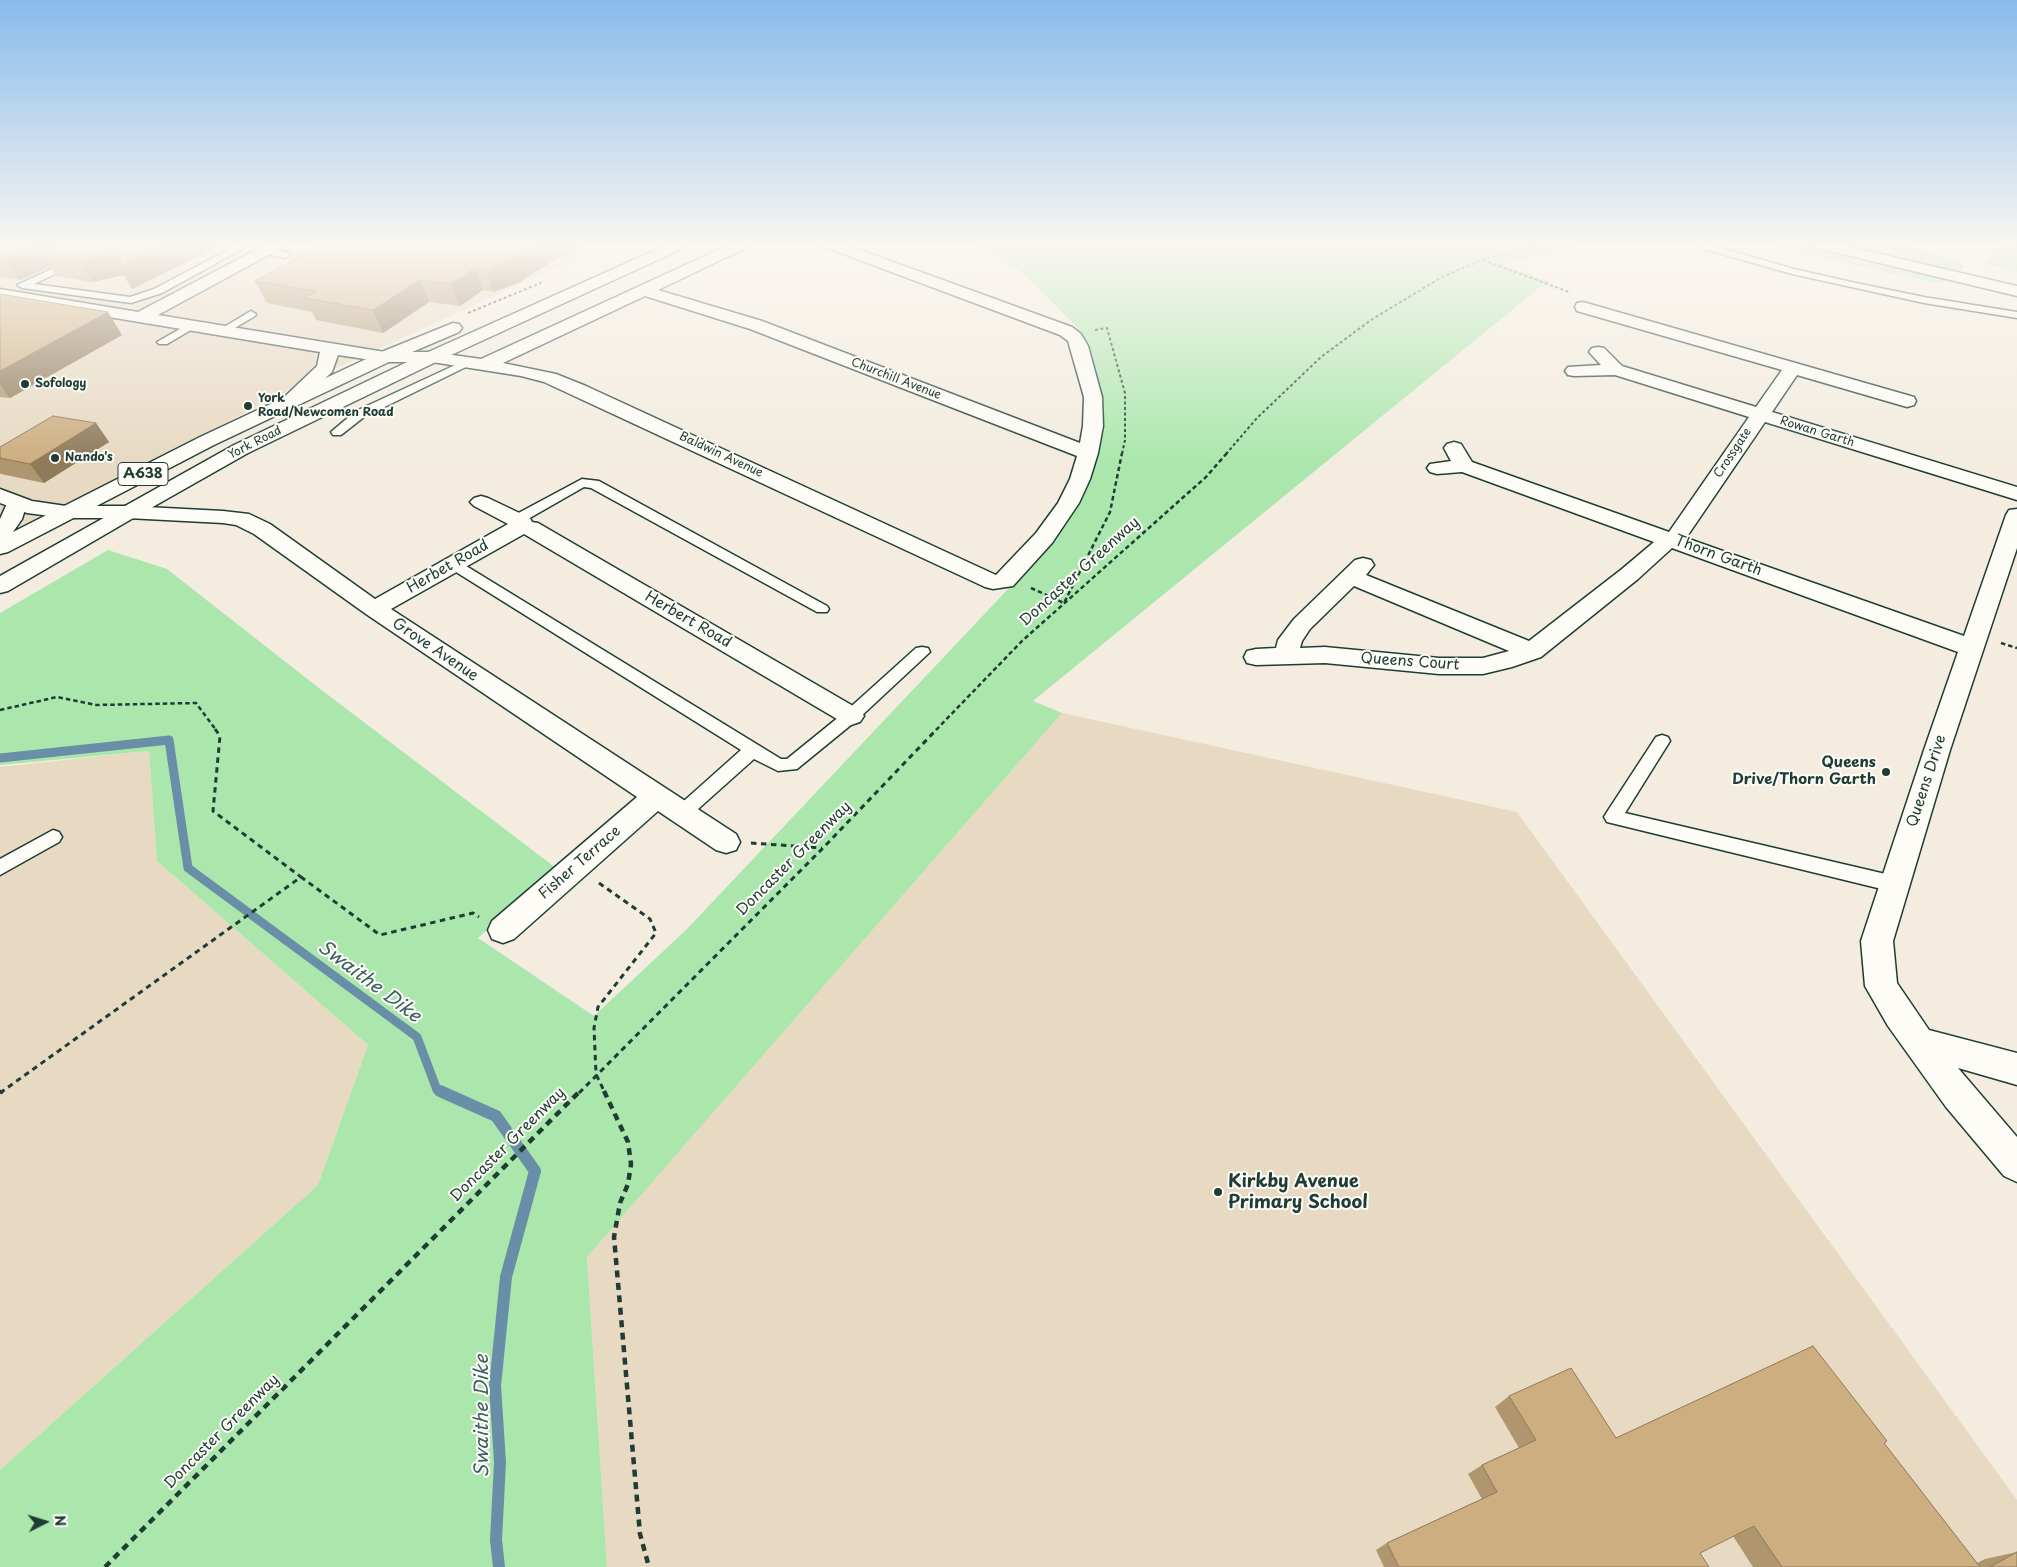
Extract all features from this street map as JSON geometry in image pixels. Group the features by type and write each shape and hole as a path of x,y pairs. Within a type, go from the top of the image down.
{"main road":[{"name":"Baldwin Avenue","path":"142,316 385,357 432,358 550,378 993,582 1004,580"},
{"name":"York Road","path":"0,586 127,512 242,449 523,316"},
{"path":"475,364 586,316"},
{"name":"Churchill Avenue","path":"727,316 756,325 1088,453"},
{"path":"1004,580 1044,538 1068,504 1080,479 1088,453 1093,426 1093,397 1075,338 1066,331 1026,316"},
{"path":"1623,316 1907,401"},
{"name":"York Road","path":"0,547 66,512 287,403 385,357 466,322"},
{"path":"261,353 283,340"},
{"path":"287,403 326,368 330,348"},
{"name":"Rowan Garth","path":"1598,352 1616,370"},
{"name":"Crossgate","path":"1671,539 1792,367"},
{"name":"Rowan Garth","path":"1574,371 1616,370 2017,494"},
{"name":"Thorn Garth","path":"1437,468 1459,457 1671,539 1972,648"},
{"path":"0,534 11,519 8,499"},
{"name":"Grove Avenue","path":"8,499 27,507 66,512 127,512 241,519 262,529 374,609 726,842"},
{"name":"Herbert Road","path":"481,502 530,528 851,716"},
{"name":"Queens Drive","path":"2017,515 1894,884 1877,941 1881,986 1958,1096 2017,1164"},
{"name":"Herbet Road","path":"374,609 515,529 520,523"},
{"name":"Queens Court","path":"1256,657 1325,655 1448,666 1483,666 1512,659 1532,650 1630,574 1671,539"},
{"path":"1286,655 1290,640 1302,624 1358,571 1532,650"},
{"name":"Fisher Terrace","path":"503,930 656,797"},
{"path":"1919,1042 2017,1069"}],"lane":[{"path":"224,330 247,316"},
{"path":"163,342 192,325"},
{"path":"337,432 360,414 475,364"},
{"path":"520,523 582,483 594,484 822,609"},
{"path":"453,564 778,766 791,765 851,716 922,652"},
{"path":"1662,741 1613,817 1894,884"},
{"path":"682,813 753,750"},
{"path":"0,868 53,837"}],"path":[{"name":"Doncaster Greenway","path":"105,1567 823,848 1022,641 1206,477 1257,418 1321,357 1377,316"},
{"path":"1004,580 1064,603"},
{"path":"0,710 57,697 96,705 196,703 220,736 213,811 301,878 380,935 473,913 503,930"},
{"path":"726,842 823,848"},
{"path":"575,867 650,920 656,933 598,1007 594,1028 596,1074 628,1142 631,1164 628,1184 620,1203 614,1237 640,1534 649,1567"},
{"path":"0,1093 301,878"}],"shaded area":[{"path":"0,316 450,316 304,383 0,537"},
{"name":"Kirkby Avenue Primary School","path":"1062,713 1517,812 2017,1500 2017,1567 607,1567 587,1257"},
{"path":"149,751 157,861 368,1045 318,1185 0,1470 0,767"}],"green space":[{"path":"1066,316 1505,316 1033,701 1062,713 587,1257 607,1567 0,1567 0,1470 318,1185 368,1045 157,861 149,751 0,765 0,613 108,550 167,569 315,685 556,868 478,938 594,1016 687,929 1009,588 1088,453 1093,426 1075,338 1078,328"}],"building":[{"path":"0,316 100,316 0,371"},
{"path":"53,416 96,423 30,464 0,458 0,447"},
{"path":"1813,1346 1887,1441 1884,1443 1980,1567 1782,1567 1754,1526 1700,1553 1709,1567 1399,1567 1387,1543 1497,1492 1482,1465 1536,1440 1509,1396 1571,1368 1616,1438"},
{"path":"2017,1552 2017,1567 1990,1567"}],"waterway":[{"name":"Swaithe Dike","path":"0,758 169,740 188,868 417,1037 437,1090 443,1093"},
{"name":"Swaithe Dike","path":"440,1091 496,1116 535,1171 506,1277 495,1386 500,1462 496,1540 499,1567"}],"place":[{"name":"Sofology","path":"25,384"},
{"name":"York Road/Newcomen Road","path":"248,406"},
{"name":"Nando's","path":"55,458"},
{"name":"Queens Drive/Thorn Garth","path":"1886,772"},
{"name":"Kirkby Avenue Primary School","path":"1218,1192"}]}
